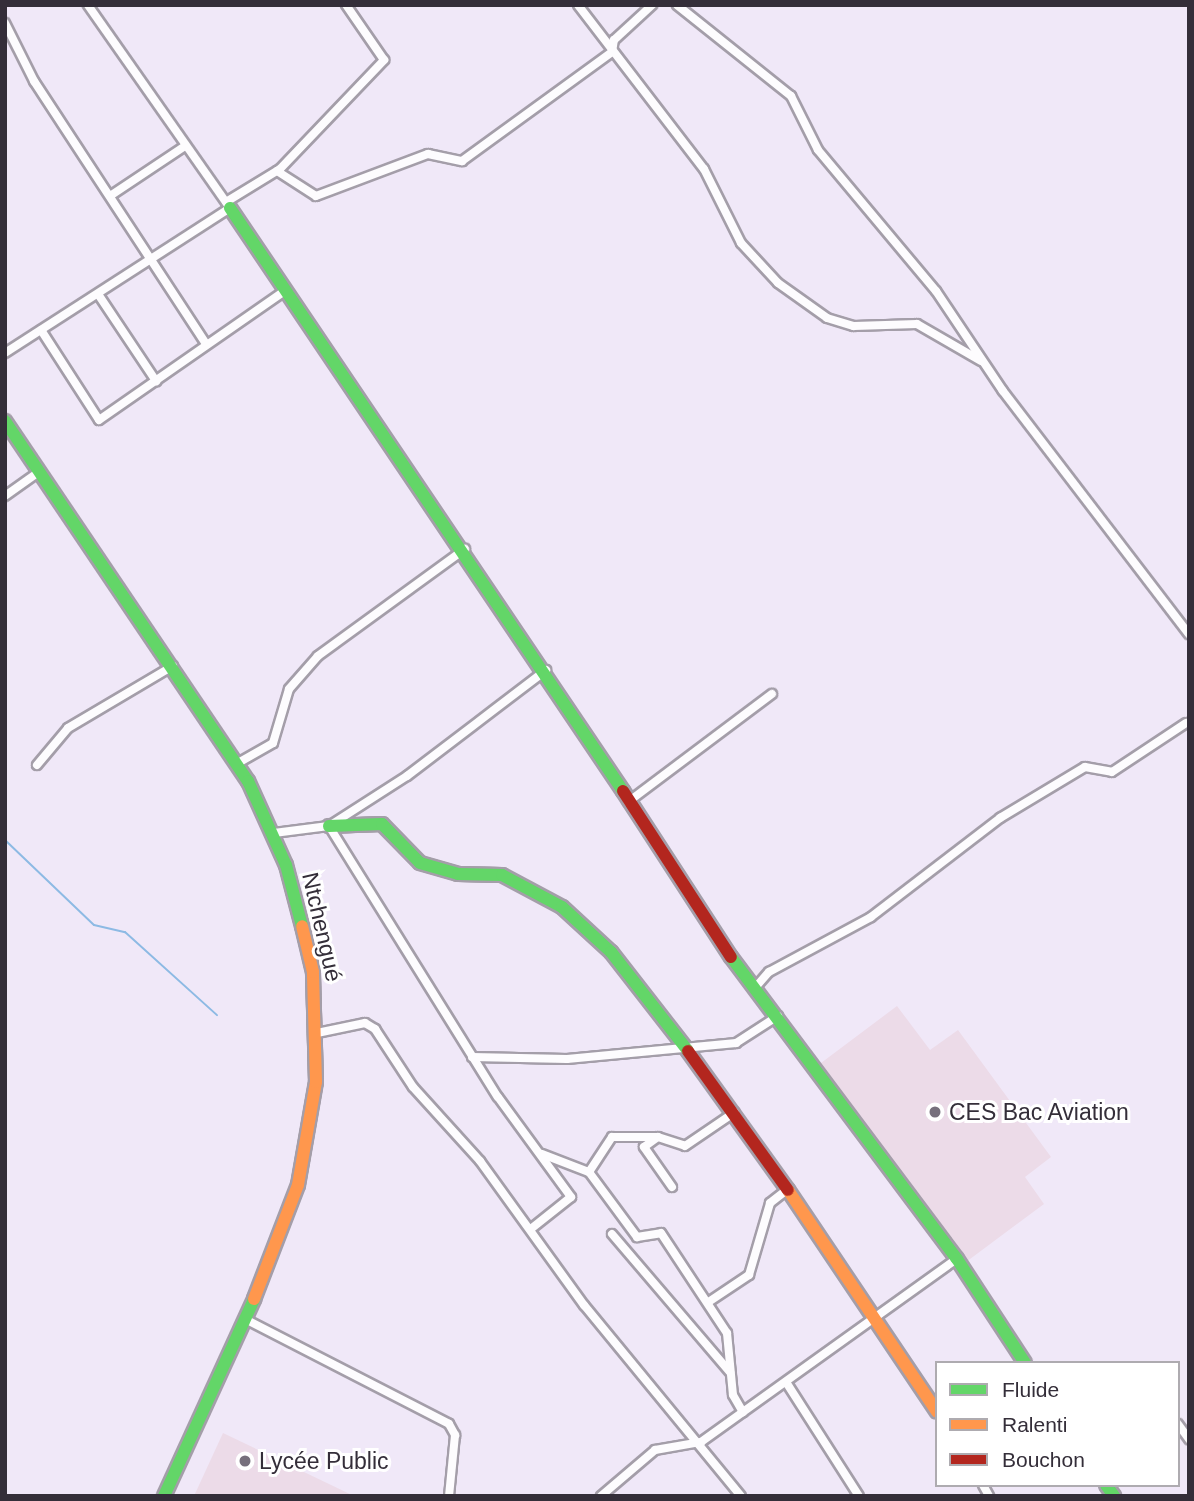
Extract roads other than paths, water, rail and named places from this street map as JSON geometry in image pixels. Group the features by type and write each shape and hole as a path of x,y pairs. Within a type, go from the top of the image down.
{"street":[{"path":"88,5 465,549 546,670 628,802 754,989 779,1015 957,1259 1024,1361"},
{"path":"5,353 150,261 277,171 384,60 346,5"},
{"path":"578,5 704,169 756,263 802,304 854,326 917,324 983,362"},
{"path":"277,171 316,196 428,154 463,161 612,52 614,40 652,5"},
{"path":"677,5 791,96 818,150 936,291 983,362 1189,634"},
{"path":"5,23 34,81 113,194 150,261 206,344"},
{"path":"113,194 185,146"},
{"path":"41,330 99,420 286,290"},
{"path":"98,294 156,381"},
{"name":"Ntchengué","path":"5,421 238,762 274,833 305,928 317,1033 313,1110 299,1185 246,1319 164,1496"},
{"path":"5,496 40,471"},
{"path":"238,762 273,743 289,689 318,656 465,549"},
{"path":"37,765 68,728 173,666"},
{"path":"329,826 407,776 546,670"},
{"path":"628,802 772,694"},
{"path":"754,989 769,972 871,917 1000,818 1085,767 1112,772 1185,723"},
{"path":"274,833 329,826 382,824 419,863 458,874 502,875 562,907 611,953 736,1112 877,1317 935,1409"},
{"path":"329,826 472,1056 572,1202 532,1228"},
{"path":"472,1056 567,1059 736,1043 779,1015"},
{"path":"317,1033 365,1023 375,1029 413,1087 532,1228 584,1305 701,1442 741,1496"},
{"path":"589,1172 612,1137 658,1137 685,1146 736,1112"},
{"path":"658,1137 644,1147 672,1187"},
{"path":"539,1153 589,1172 636,1237 662,1233 710,1301 727,1333 730,1372 743,1412"},
{"path":"710,1301 749,1275 770,1203 789,1188"},
{"path":"612,1234 730,1372"},
{"path":"601,1496 655,1450 701,1442 957,1259"},
{"path":"246,1319 449,1424 455,1435 449,1496"},
{"path":"786,1382 859,1496"}],"waterway":[{"path":"5,840 94,925 125,932 217,1015"}],"place":[{"name":"CES Bac Aviation","path":"935,1112"},
{"name":"Lycée Public","path":"245,1461"}]}
